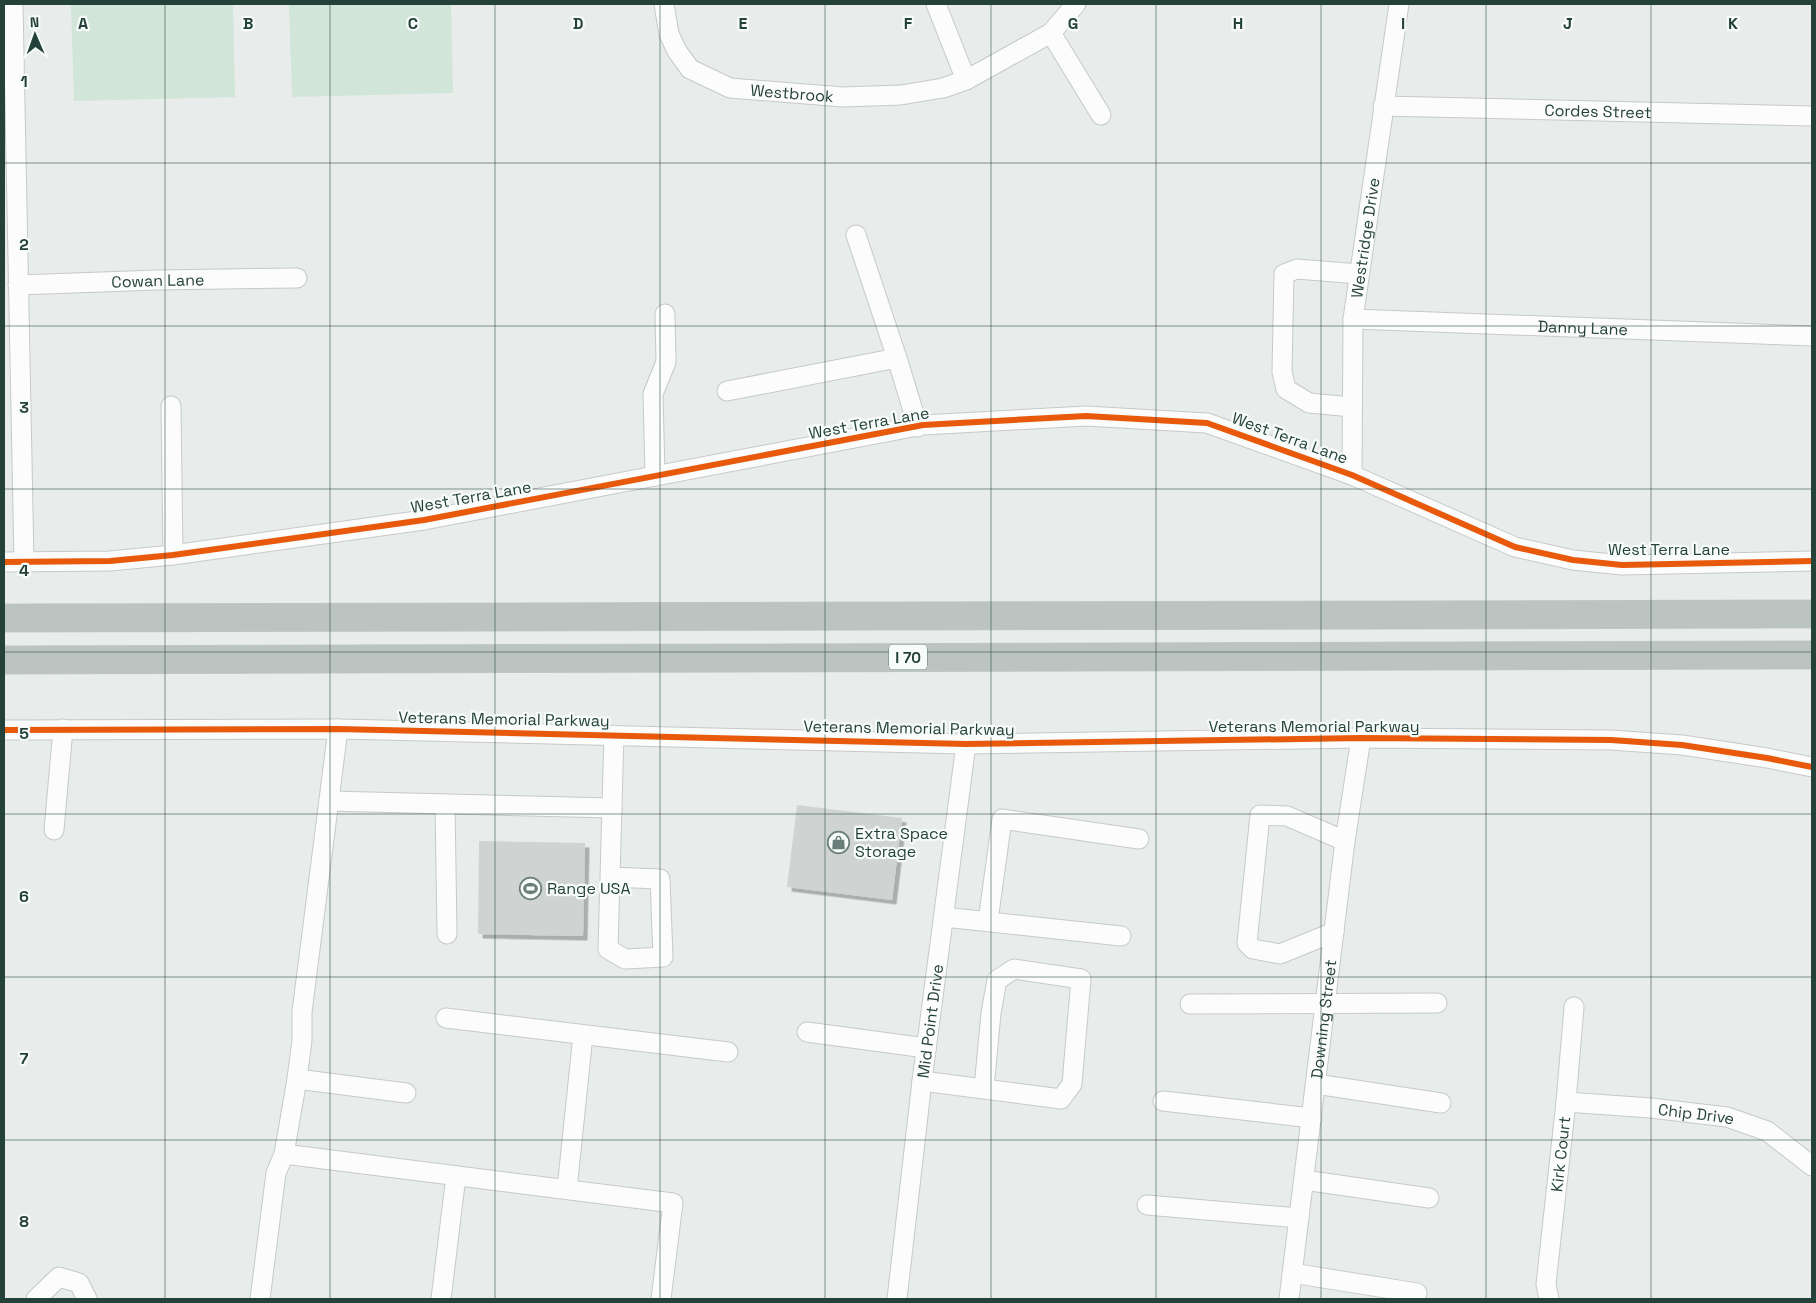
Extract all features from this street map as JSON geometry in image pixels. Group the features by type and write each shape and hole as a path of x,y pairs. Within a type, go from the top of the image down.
{"highway":[{"path":"4,618 1812,614"},
{"name":"I 70","path":"4,660 1812,655"}],"street":[{"path":"13,4 10,192 18,285 24,562"},
{"name":"Westbrook","path":"664,4 669,34 676,51 690,69 730,88 825,96 891,96 943,88 966,80 1051,33"},
{"path":"936,4 966,80"},
{"path":"1076,4 1051,33 1101,116"},
{"name":"Westridge Drive","path":"1352,475 1353,319 1399,4"},
{"name":"Cordes Street","path":"1383,106 1812,116"},
{"path":"856,235 898,358 918,426"},
{"path":"1352,407 1309,403 1286,389 1282,372 1284,274 1297,269 1359,274"},
{"name":"Cowan Lane","path":"18,285 296,278"},
{"path":"656,476 653,394 666,362 665,314"},
{"name":"Danny Lane","path":"1353,319 1812,336"},
{"path":"727,390 898,358"},
{"path":"171,406 173,555"},
{"name":"West Terra Lane","path":"4,562 110,561 173,555 424,520 918,426 1086,416 1206,423 1352,475 1515,547 1573,560 1622,565 1812,561"},
{"path":"260,1299 276,1173 284,1154 297,1078 302,1040 302,1012 338,729"},
{"name":"Veterans Memorial Parkway","path":"4,730 338,729 966,744 1361,738 1611,740 1682,745 1812,767"},
{"path":"54,830 63,730"},
{"path":"610,877 660,879 663,957 625,959 608,948 610,877 612,808 614,735"},
{"name":"Downing Street","path":"1289,1299 1345,841 1361,738"},
{"name":"Mid Point Drive","path":"897,1299 926,1048 966,744"},
{"path":"329,801 612,808"},
{"path":"445,804 446,934"},
{"path":"1334,932 1280,954 1254,949 1247,943 1260,815 1287,816 1345,841"},
{"path":"988,921 1002,819 1139,839"},
{"path":"944,917 1121,936"},
{"path":"922,1081 1061,1099 1072,1084 1081,979 1014,969 997,980 984,1088"},
{"path":"1190,1004 1437,1003"},
{"name":"Kirk Court","path":"1549,1299 1546,1284 1566,1102 1574,1007"},
{"path":"446,1018 728,1052"},
{"path":"807,1032 926,1048"},
{"path":"567,1190 583,1035"},
{"path":"297,1078 406,1092"},
{"path":"1316,1084 1441,1103"},
{"path":"1163,1101 1312,1118"},
{"name":"Chip Drive","path":"1566,1102 1651,1108 1727,1117 1767,1131 1812,1166"},
{"path":"284,1154 673,1203 661,1299"},
{"path":"441,1299 456,1176"},
{"path":"1304,1180 1429,1198"},
{"path":"1147,1205 1298,1218"},
{"path":"1292,1273 1416,1293"},
{"path":"36,1299 60,1277 79,1283 87,1299"}],"green space":[{"path":"71,4 233,4 235,97 74,101"},
{"path":"289,4 451,4 453,93 292,97"}],"building":[{"path":"797,805 902,818 892,900 787,887"},
{"name":"Range USA","path":"479,841 585,843 583,936 478,934"}],"cycle path":[{"path":"4,562 110,561 173,555 424,520 923,425 1086,416 1207,423 1352,475 1515,547 1573,560 1622,565 1812,561"},
{"path":"4,730 338,729 966,744 1361,738 1611,740 1682,745 1812,767"}],"place":[{"name":"Extra Space Storage","path":"839,842"},
{"name":"Range USA","path":"531,888"}]}
